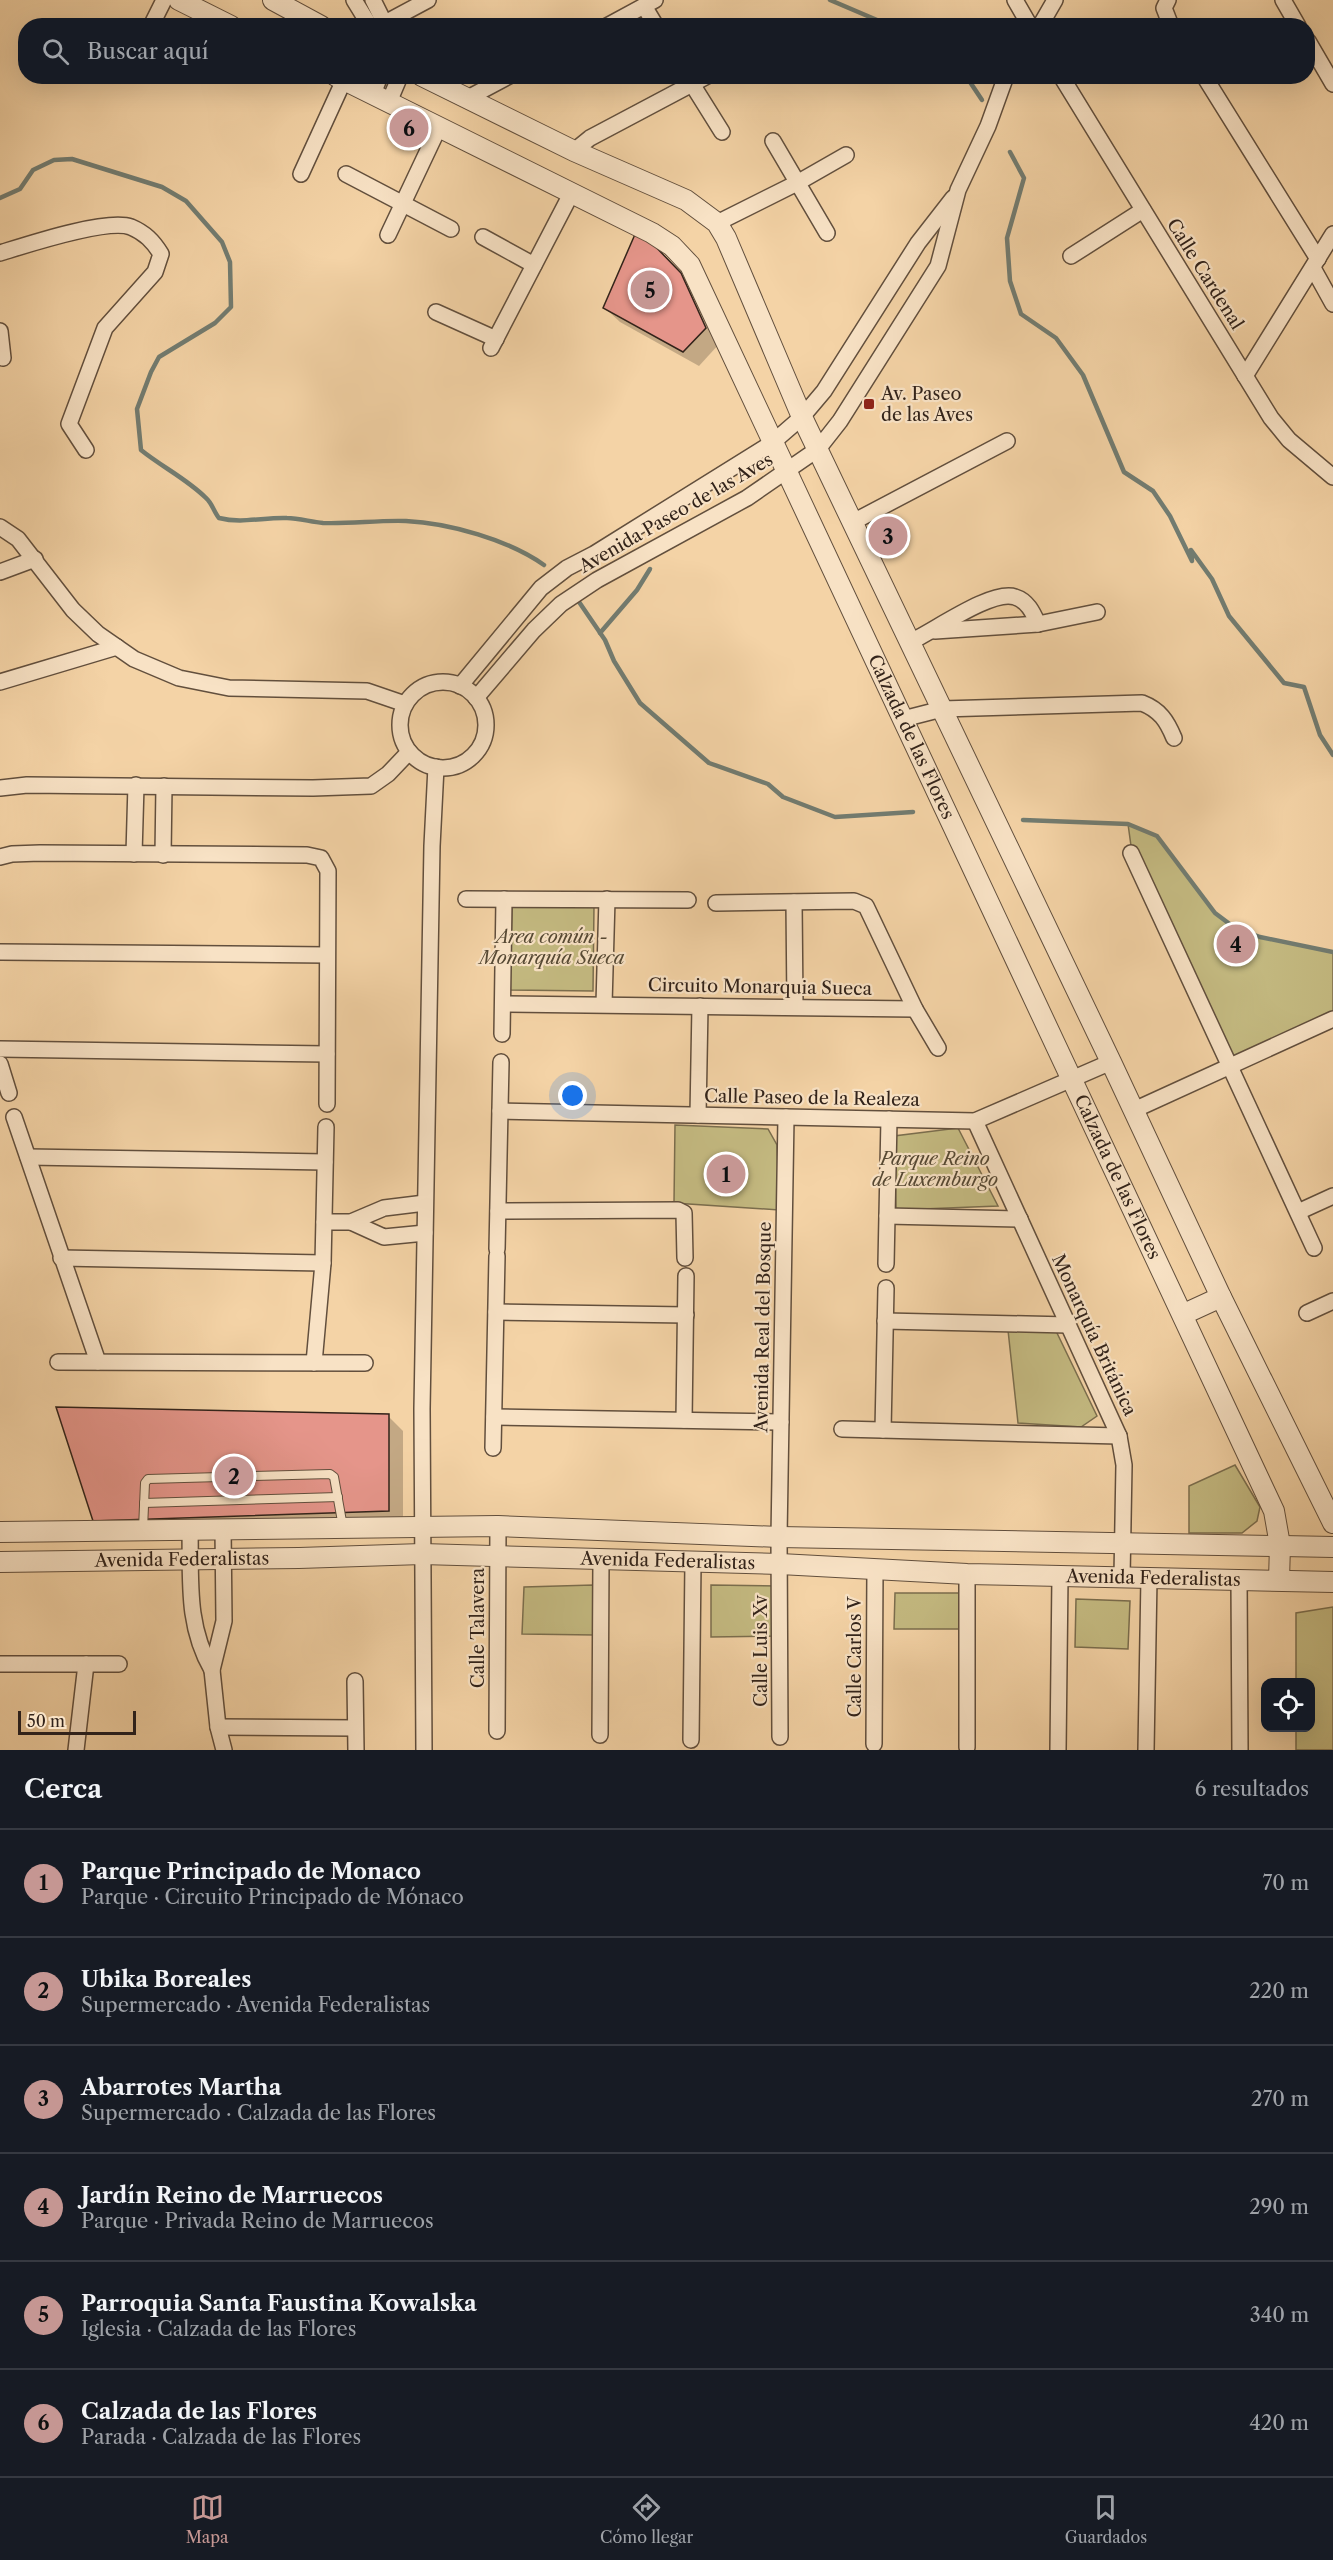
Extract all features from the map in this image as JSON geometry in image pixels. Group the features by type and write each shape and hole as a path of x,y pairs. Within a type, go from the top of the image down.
{"street":[{"path":"155,18 164,0"},
{"path":"179,0 214,18"},
{"path":"274,0 307,18"},
{"path":"354,0 373,18"},
{"path":"373,0 379,18"},
{"path":"394,18 428,0"},
{"path":"1015,0 1023,18"},
{"path":"1027,18 1032,0"},
{"path":"1045,18 1055,0"},
{"path":"1168,0 1164,8 1168,18"},
{"path":"1283,0 1293,18"},
{"path":"619,18 640,4 650,18"},
{"path":"1315,53 1333,84"},
{"path":"301,174 338,84"},
{"name":"Calzada de las Flores","path":"359,84 381,91 439,127 651,233 672,246 690,265 1274,1510 1280,1545 1279,1580"},
{"path":"437,84 574,151 687,200 717,223 726,238 802,417 1134,1110 1221,1297 1333,1523"},
{"path":"466,99 494,84"},
{"path":"574,151 590,138 692,84 722,132"},
{"name":"Avenida Paseo de las Aves","path":"476,698 534,630 561,604 747,498 818,449 840,421 938,266 958,190 988,126 1003,84"},
{"name":"Calle Cardenal","path":"1066,84 1271,418 1289,440 1333,477"},
{"path":"1208,84 1316,264 1333,304"},
{"path":"388,235 439,127"},
{"path":"773,141 827,233"},
{"path":"717,223 797,183 846,155"},
{"path":"346,174 451,229"},
{"name":"Avenida Paseo de las Aves","path":"460,686 541,588 567,568 594,554 772,443 802,417 824,391 918,243 958,190"},
{"path":"435,312 494,343 571,194"},
{"path":"1071,256 1143,210"},
{"path":"0,253 77,231 129,226 152,239 161,254 155,272 105,328 88,371 69,424 86,450"},
{"path":"1245,376 1333,234"},
{"path":"483,237 534,265"},
{"path":"0,331 1,358"},
{"path":"853,522 1007,441"},
{"path":"0,527 18,540 35,559 73,610 98,634 134,659 179,678 229,688 367,691 405,704"},
{"path":"594,554 605,577"},
{"path":"0,572 35,559"},
{"path":"910,642 935,631 983,601 1000,596 1015,596 1027,604 1038,624"},
{"path":"935,631 1038,624 1097,612"},
{"path":"0,682 117,647"},
{"path":"439,682 460,686 476,698 485,717 486,727 480,747 466,761 456,766 436,767 417,759 409,752 404,743 400,723 405,704 412,695 439,682"},
{"path":"903,719 942,709 1142,703 1153,707 1163,715 1174,738"},
{"path":"0,788 27,785 313,788 371,786 388,774 409,752"},
{"path":"424,1750 422,1526 425,1203 436,767"},
{"path":"134,854 136,785"},
{"path":"164,786 164,855"},
{"path":"0,857 40,853 308,855 321,858 328,871 327,1104"},
{"path":"1131,853 1314,1248"},
{"path":"466,899 688,900"},
{"path":"502,1034 504,899"},
{"path":"604,1004 607,899"},
{"path":"716,903 854,901 866,906 915,1009 938,1048"},
{"path":"794,902 795,1007"},
{"path":"0,952 327,955"},
{"name":"Circuito Monarquia Sueca","path":"503,1004 915,1009"},
{"path":"698,1115 700,1006"},
{"path":"1134,1110 1333,1019"},
{"path":"0,1049 327,1054"},
{"path":"493,1448 501,1062"},
{"name":"Calle Paseo de la Realeza","path":"500,1111 975,1121 1111,1062"},
{"path":"0,1064 9,1092"},
{"path":"14,1117 98,1362"},
{"name":"Avenida Real del Bosque","path":"780,1564 786,1117"},
{"path":"886,1264 889,1119"},
{"name":"Monarquía Británica","path":"975,1121 1119,1436 1124,1465 1122,1577"},
{"path":"314,1363 323,1263 326,1127"},
{"path":"28,1157 325,1162"},
{"path":"1298,1212 1333,1196"},
{"path":"324,1222 351,1222 384,1208 425,1203"},
{"path":"498,1211 678,1210 684,1213 685,1258"},
{"path":"887,1216 1020,1219"},
{"path":"351,1222 384,1237 425,1233"},
{"path":"62,1258 323,1263"},
{"path":"684,1420 686,1276"},
{"path":"883,1430 886,1288"},
{"path":"1184,1314 1221,1297"},
{"path":"1307,1313 1333,1301"},
{"path":"496,1312 686,1315"},
{"path":"885,1321 1068,1325"},
{"path":"58,1362 364,1363"},
{"path":"494,1417 781,1422"},
{"path":"842,1429 1119,1436"},
{"name":"Avenida Federalistas","path":"7,1532 498,1526 779,1537 1333,1546"},
{"name":"Calle Talavera","path":"497,1731 498,1526"},
{"path":"212,1670 218,1654 224,1621 223,1528"},
{"path":"190,1529 193,1620 196,1638 212,1670 218,1728 224,1750"},
{"path":"7,1532 7,1562"},
{"name":"Avenida Federalistas","path":"7,1562 422,1554 780,1564 968,1574 1333,1582"},
{"path":"600,1560 600,1735"},
{"path":"691,1740 693,1562"},
{"name":"Calle Luis Xv","path":"780,1564 780,1737"},
{"name":"Calle Carlos V","path":"874,1744 875,1569"},
{"path":"967,1747 968,1574"},
{"path":"1058,1750 1060,1576"},
{"path":"1146,1750 1149,1578"},
{"path":"1239,1580 1240,1750"},
{"path":"0,1664 119,1664"},
{"path":"75,1750 86,1664"},
{"path":"355,1681 356,1750"},
{"path":"218,1728 355,1728"}],"lane":[{"path":"143,1530 145,1483 148,1479 330,1473 334,1477 343,1527"},
{"path":"144,1503 338,1497"}],"green space":[{"path":"1128,824 1157,836 1215,913 1235,928 1247,934 1333,952 1333,1019 1232,1062 1132,853"},
{"name":"Area común - Monarquía Sueca","path":"512,904 594,905 593,991 510,990"},
{"path":"675,1125 768,1129 777,1145 779,1210 674,1203"},
{"name":"Parque Reino de Luxemburgo","path":"958,1128 998,1206 896,1210 894,1136"},
{"path":"1008,1330 1056,1331 1097,1416 1081,1427 1018,1423"},
{"path":"1235,1465 1260,1507 1257,1521 1242,1533 1189,1533 1189,1486"},
{"path":"593,1585 594,1635 522,1634 524,1587"},
{"path":"711,1585 778,1586 778,1636 711,1637"},
{"path":"895,1593 959,1593 959,1629 894,1629"},
{"path":"1076,1599 1130,1601 1128,1649 1075,1647"},
{"path":"1333,1607 1333,1750 1296,1750 1296,1732 1315,1732 1315,1678 1296,1678 1296,1613"}],"building":[{"path":"636,232 649,240 681,273 706,328 683,352 603,308"},
{"path":"56,1407 389,1414 389,1511 93,1521"}],"waterway":[{"path":"830,0 872,18"},
{"path":"971,84 982,100"},
{"path":"1010,152 1024,178 1007,238 1010,281 1021,314 1056,338 1083,375 1124,472 1153,491 1170,516 1192,561 1191,550 1212,579 1229,616 1284,683 1304,687 1320,735 1333,755"},
{"path":"0,198 20,189 33,170 54,160 72,159 162,187 186,201 222,242 230,262 231,307 215,323 159,357 137,409 141,450 199,491 210,502 219,518 228,520 292,518 323,523 423,522 478,534 514,548 544,565"},
{"path":"600,633 637,590 650,569"},
{"path":"577,599 605,640 614,661 640,703 709,763 768,784 783,797 835,817 913,812"},
{"path":"1023,820 1128,824 1157,836 1215,913 1235,928 1260,937 1333,952"}],"place":[{"name":"Calzada de las Flores","path":"409,128"},
{"name":"Parroquia Santa Faustina Kowalska","path":"650,290"},
{"name":"Av. Paseo de las Aves","path":"869,404"},
{"name":"Abarrotes Martha","path":"888,536"},
{"name":"Jardín Reino de Marruecos","path":"1236,944"},
{"name":"Parque Principado de Monaco","path":"726,1174"},
{"name":"Ubika Boreales","path":"234,1476"}]}
